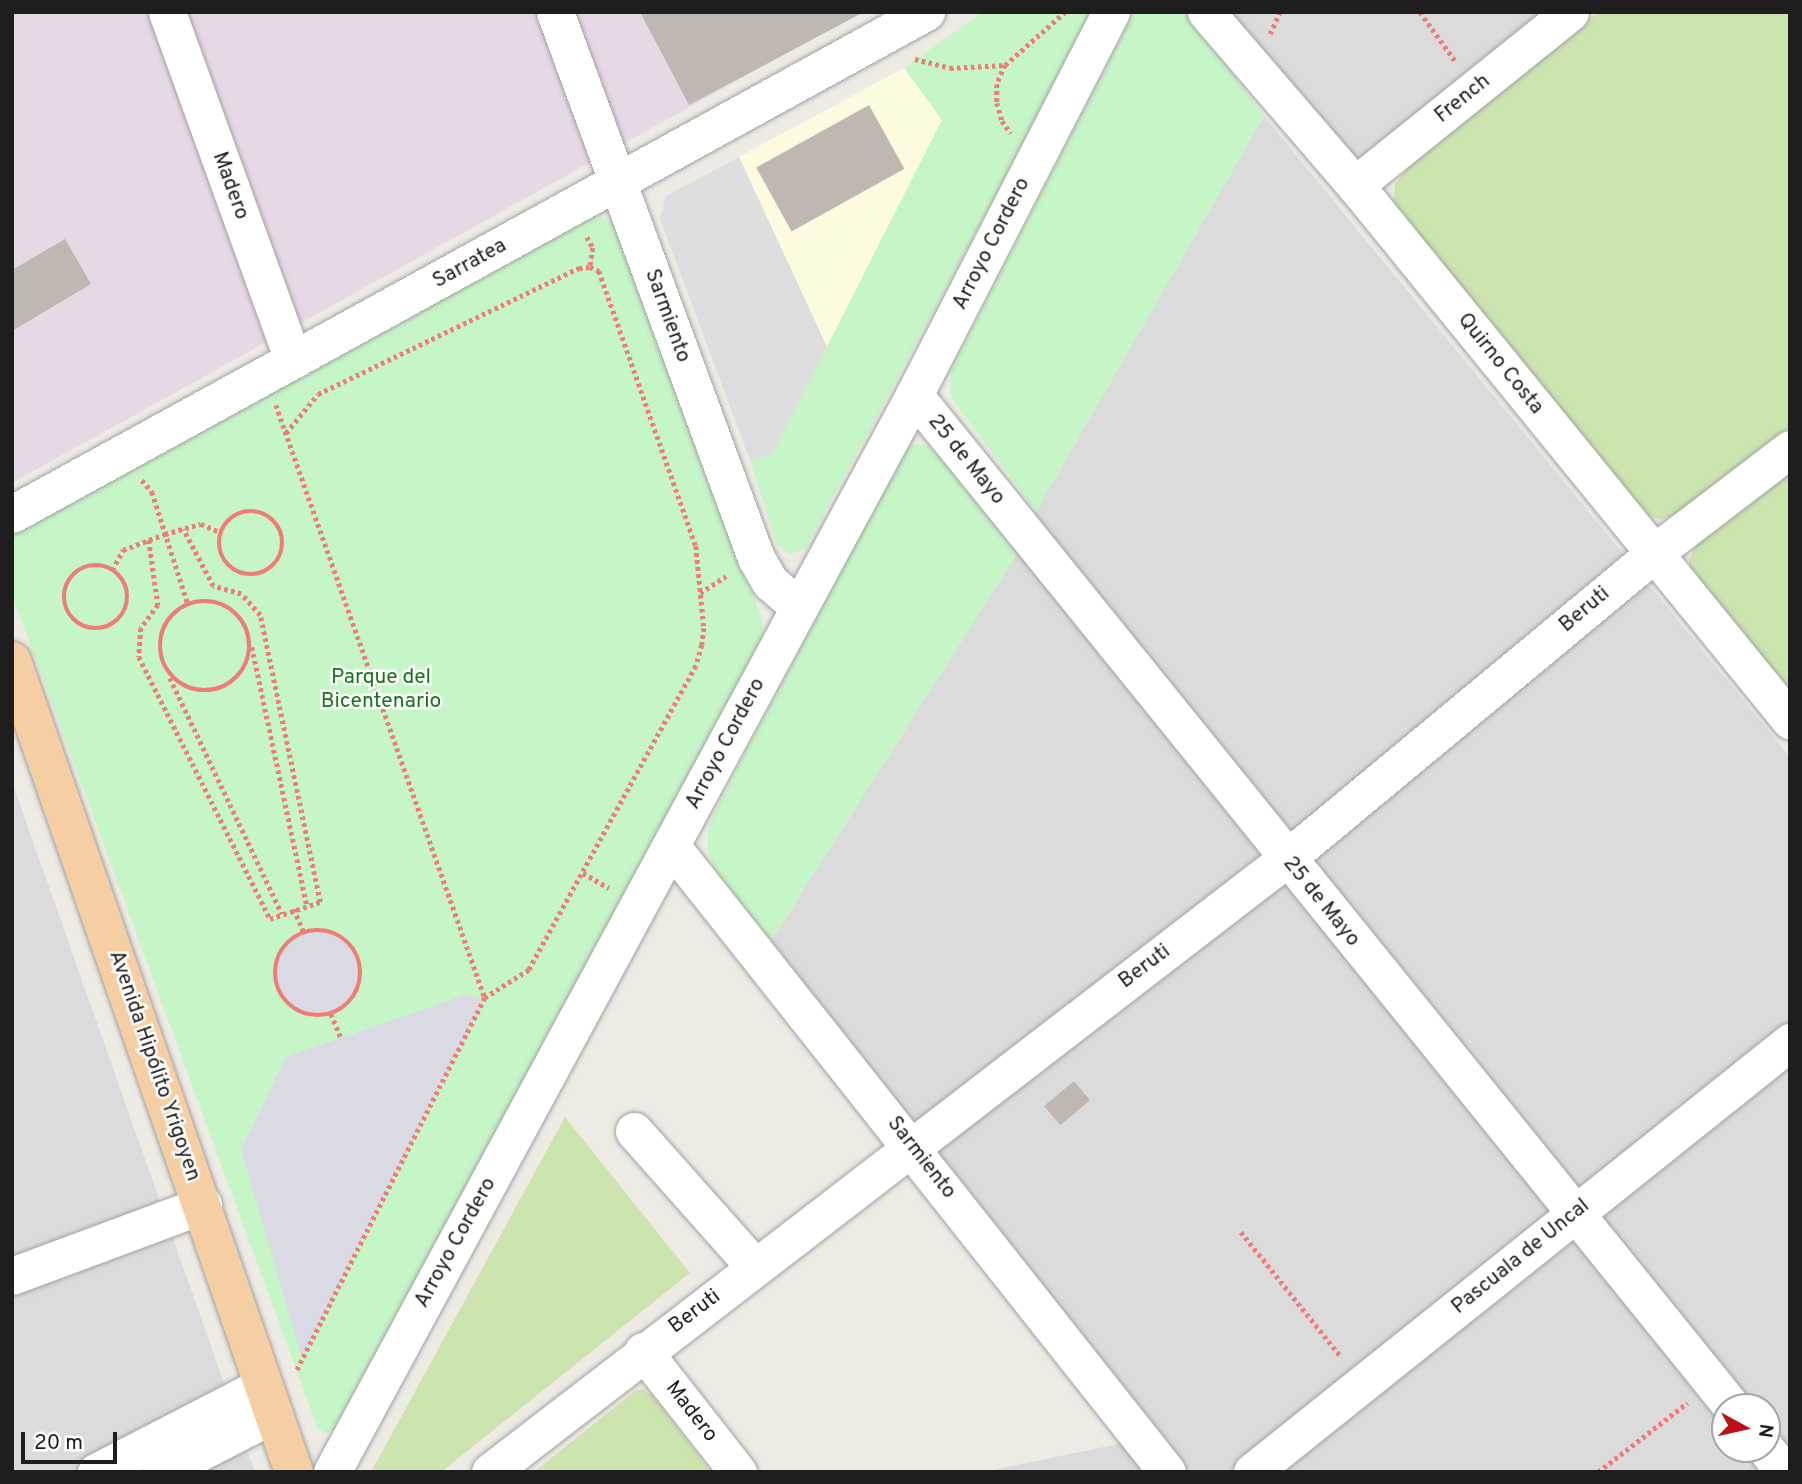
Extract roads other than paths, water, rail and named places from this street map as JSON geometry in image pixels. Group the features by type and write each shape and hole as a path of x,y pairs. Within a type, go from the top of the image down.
{"main road":[{"name":"Avenida Hipólito Yrigoyen","path":"12,661 294,1472"}],"street":[{"name":"Madero","path":"167,12 279,367"},
{"name":"Sarmiento","path":"555,12 756,558 770,582 799,607"},
{"name":"Sarratea","path":"12,514 926,12"},
{"name":"Arroyo Cordero","path":"332,1472 914,395 1111,12"},
{"name":"Quirno Costa","path":"1206,12 1355,185 1790,720"},
{"name":"French","path":"1355,185 1570,12"},
{"name":"25 de Mayo","path":"914,395 1286,859 1720,1393"},
{"name":"Beruti","path":"490,1472 643,1351 1286,859 1654,553 1790,449"},
{"name":"Sarmiento","path":"672,846 1167,1472"},
{"name":"Pascuala de Uncal","path":"1252,1472 1790,1042"},
{"path":"635,1131 754,1266"},
{"path":"12,1276 203,1205"},
{"name":"Madero","path":"643,1351 738,1472"},
{"path":"96,1472 269,1400"},
{"path":"161,1472 269,1400"}],"park label":[{"name":"Parque del Bicentenario","path":"381,690"}]}
